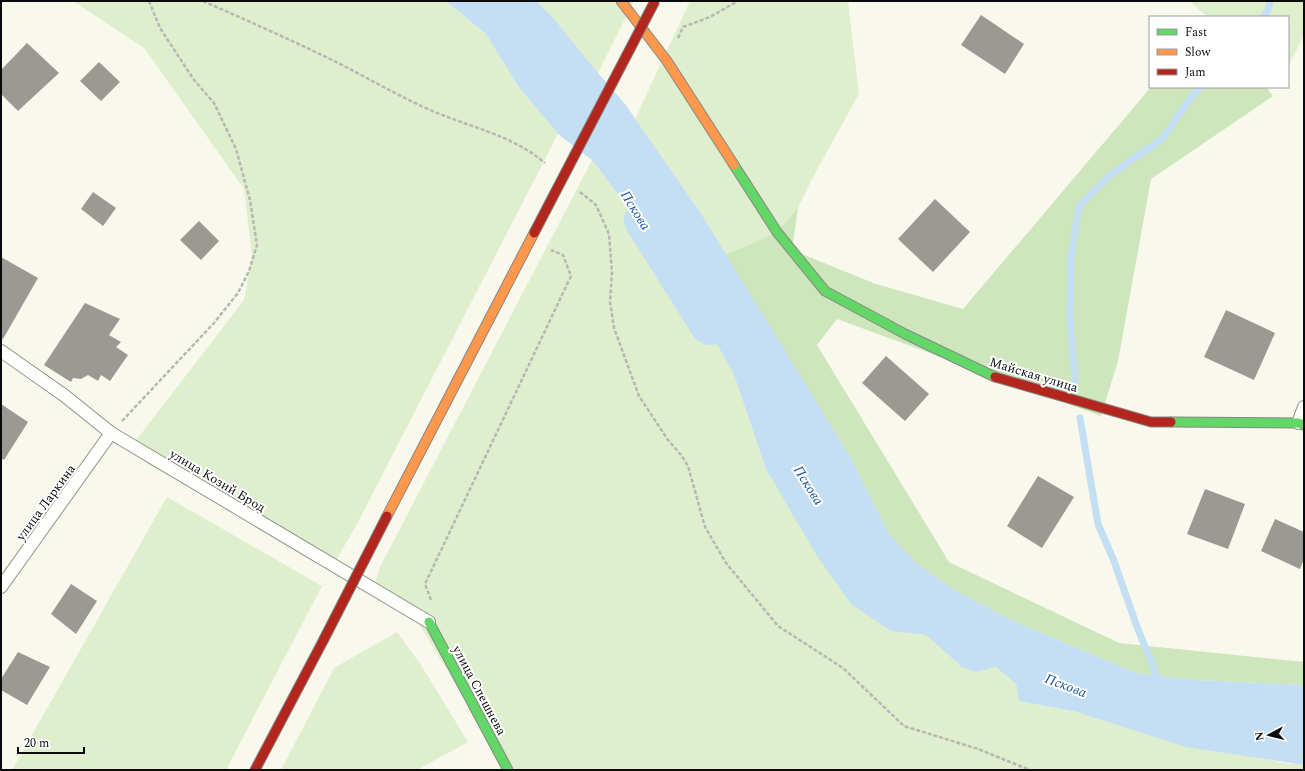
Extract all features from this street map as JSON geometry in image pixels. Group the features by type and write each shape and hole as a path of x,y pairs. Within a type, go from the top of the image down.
{"main road":[{"name":"Майская улица","path":"621,1 666,61 777,232 825,291 905,334 994,377 1151,422 1301,424"},
{"path":"255,770 655,1"},
{"name":"улица Спешнева","path":"429,622 508,770"}],"lane":[{"name":"улица Козий Брод","path":"1,351 65,396 111,433 429,622"},
{"path":"1301,424 1304,407"},
{"name":"улица Ларкина","path":"1,587 111,433"}],"path":[{"path":"111,433 170,368 214,323 238,293 249,271 256,245 250,200 236,149 214,103 194,80 160,28 149,1"},
{"path":"203,1 330,59 397,95 433,112 502,136 523,146 548,165"},
{"path":"666,61 683,27 710,17 738,1"},
{"path":"578,190 596,205 609,234 612,272 610,302 614,328 639,396 668,440 688,466 705,527 726,563 778,626 843,668 904,726 978,749 1030,770"},
{"path":"429,622 434,610 425,584 571,276 563,255 547,248"}],"green space":[{"path":"73,1 446,1 486,34 518,86 558,134 358,522 334,564 147,464 134,443 244,300 252,255 244,189 144,48"},
{"path":"537,1 634,1 598,73 555,20"},
{"path":"690,1 848,1 859,94 812,179 798,208 777,232 725,254 702,215 635,119"},
{"path":"1189,1 1304,1 1304,35 1289,65 1289,16 1207,16"},
{"path":"1150,88 1267,88 1273,96 1151,179 1118,361 1101,416 837,319 817,345 949,562 1119,643 1304,662 1304,685 1196,680 1136,673 1018,623 956,591 916,563 889,534 850,457 725,254 777,232 798,208 792,250 876,284 963,309"},
{"path":"592,160 677,272 734,375 766,469 891,631 926,635 963,667 977,672 996,666 1016,684 1019,701 1077,712 1283,763 1304,765 1304,770 507,770 421,627 400,604 373,589 380,567"},
{"path":"167,497 322,586 226,770 12,770"},
{"path":"397,632 421,665 468,742 417,770 281,770 334,668"}],"water":[{"path":"446,1 537,1 555,20 625,104 702,215 850,457 889,534 916,563 956,591 1018,623 1136,673 1196,680 1304,685 1304,765 1186,747 1077,712 1019,701 1016,684 996,667 976,672 962,667 926,635 891,631 851,604 817,556 766,469 734,375 677,272 592,160 558,134 518,86 486,34"}],"building":[{"path":"981,15 1024,44 1005,74 961,45"},
{"path":"27,43 59,73 18,111 1,94 1,70"},
{"path":"99,62 120,82 101,101 80,81"},
{"path":"93,192 116,208 103,226 81,209"},
{"path":"935,199 970,232 933,272 898,239"},
{"path":"199,221 219,241 201,260 180,240"},
{"path":"1,257 38,278 3,339 1,338"},
{"path":"85,303 120,319 109,335 121,342 116,347 128,355 110,381 101,375 98,381 88,375 81,379 73,378 71,382 44,365"},
{"path":"1226,310 1275,333 1254,380 1204,357"},
{"path":"886,356 929,394 905,421 862,383"},
{"path":"1,404 28,422 4,460 1,458"},
{"path":"1038,476 1074,497 1042,548 1007,526"},
{"path":"1205,489 1245,504 1228,549 1187,534"},
{"path":"1275,519 1304,532 1304,559 1300,569 1261,551"},
{"path":"71,584 97,601 76,634 51,614"},
{"path":"18,652 50,667 27,705 1,690 1,679"}],"waterway":[{"path":"1264,16 1268,10 1270,1"},
{"path":"1075,380 1070,319 1071,256 1079,206 1110,175 1162,139 1192,96 1200,88"},
{"name":"Пскова","path":"644,220 710,325"},
{"path":"1080,418 1098,524 1114,561 1137,627 1160,683"}],"traffic: fast":[{"path":"734,165 777,232 825,291 905,334 995,377"},
{"path":"1171,422 1298,423 1304,425"},
{"path":"429,622 508,770"}],"traffic: slow":[{"path":"621,1 667,61 734,165"},
{"path":"387,516 534,233"}],"traffic: jam":[{"path":"534,233 655,1"},
{"path":"995,377 1151,422 1171,422"},
{"path":"323,641 387,516"},
{"path":"255,770 323,641"}]}
